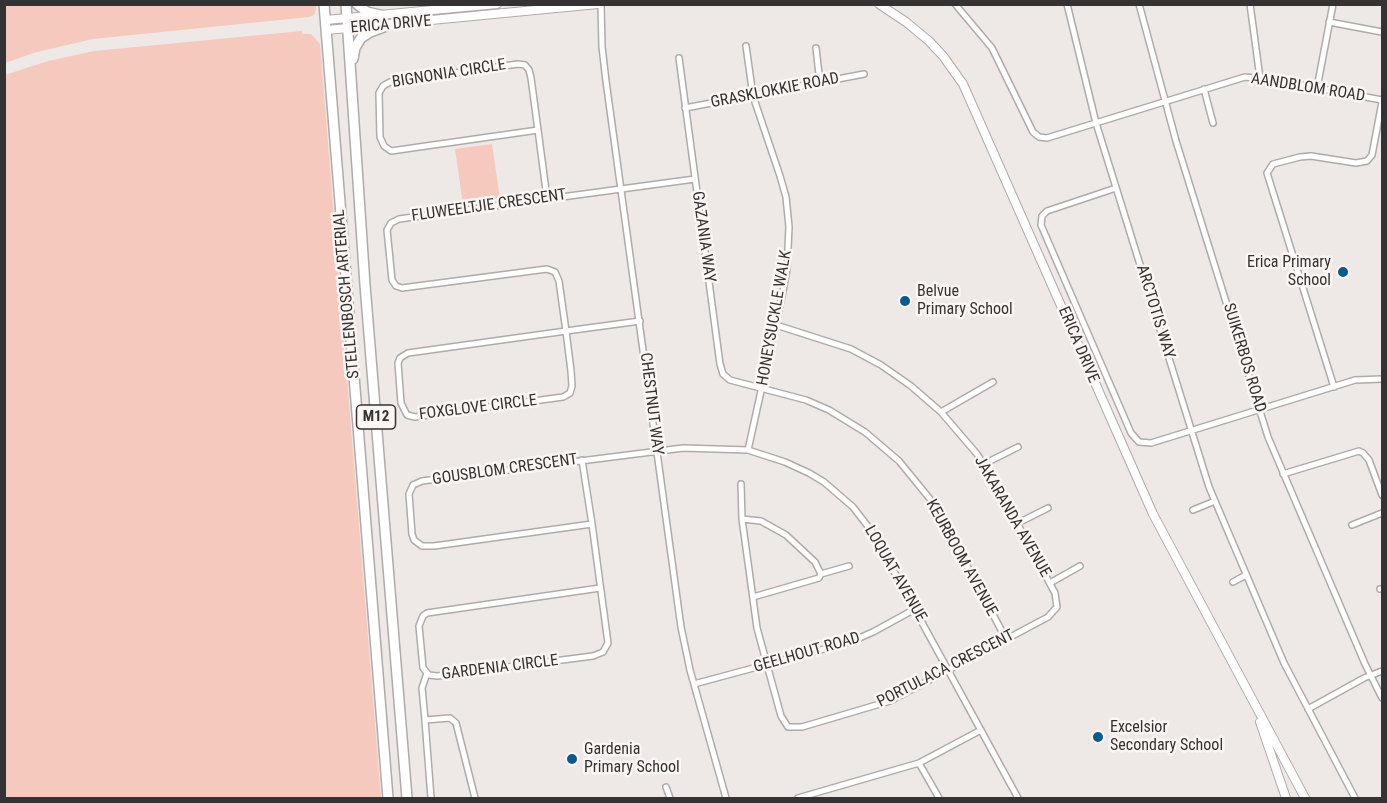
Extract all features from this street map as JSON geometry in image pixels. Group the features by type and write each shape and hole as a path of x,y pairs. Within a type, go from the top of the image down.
{"main road":[{"name":"STELLENBOSCH ARTERIAL","path":"324,4 388,798"},
{"name":"STELLENBOSCH ARTERIAL","path":"346,4 366,297 406,798"},
{"path":"357,4 367,12 384,16"},
{"name":"ERICA DRIVE","path":"326,25 347,19 497,4"},
{"name":"ERICA DRIVE","path":"326,25 348,29 600,4"},
{"name":"ERICA DRIVE","path":"879,4 911,25 929,41 944,56 963,84 1030,233 1133,474 1168,545 1305,798"},
{"path":"351,74 355,48 359,40 367,33 389,25"},
{"name":"ERICA DRIVE","path":"1255,706 1286,798"}],"street":[{"name":"CHESTNUT WAY","path":"600,4 604,58 681,627 694,684 726,798"},
{"name":"AANDBLOM ROAD","path":"956,4 992,48 1033,132 1039,137 1047,138 1234,79 1260,78 1383,101"},
{"name":"ARCTOTIS WAY","path":"1067,4 1096,123 1215,501 1284,663 1355,798"},
{"name":"SUIKERBOS ROAD","path":"1139,4 1164,101 1260,409 1283,474 1370,676 1383,698"},
{"path":"1250,4 1260,78"},
{"path":"1317,88 1332,4"},
{"path":"1329,22 1383,32"},
{"name":"HONEYSUCKLE WALK","path":"746,46 753,96 780,176 788,219 787,269 748,450"},
{"path":"816,48 820,83"},
{"name":"GAZANIA WAY","path":"679,58 720,364 723,374 730,380 763,388"},
{"name":"BIGNONIA CIRCLE","path":"538,129 391,151 384,146 380,137 379,93 382,86 390,82 522,64 528,68 530,73 538,129 547,198"},
{"name":"GRASKLOKKIE ROAD","path":"685,108 864,74"},
{"path":"1204,89 1213,123"},
{"path":"1334,387 1267,173 1273,164 1300,157 1311,156 1356,163 1367,161 1372,155 1383,101"},
{"name":"FLUWEELTJIE CRESCENT","path":"566,331 559,281 555,272 547,269 402,288 396,286 391,274 387,230 394,221 695,179"},
{"path":"1116,188 1047,211 1042,216 1041,225 1134,439 1144,444 1362,379 1383,379"},
{"name":"FOXGLOVE CIRCLE","path":"566,331 572,386 570,393 563,397 415,417 407,415 403,410 398,363 400,358 408,353 566,331 640,321"},
{"name":"JAKARANDA AVENUE","path":"776,325 851,349 881,365 911,386 941,412 984,464 1050,583 1056,597 1057,607"},
{"path":"941,412 993,382"},
{"name":"KEURBOOM AVENUE","path":"763,388 806,400 830,410 865,432 899,461 930,499 1006,639"},
{"path":"984,464 1018,447"},
{"name":"LOQUAT AVENUE","path":"657,450 707,448 748,450 785,462 809,473 824,482 852,507 865,522 885,553 1018,798"},
{"name":"GOUSBLOM CRESCENT","path":"592,524 434,546 417,544 412,534 409,494 413,485 417,483 657,450"},
{"path":"1283,474 1359,451 1369,460 1383,495"},
{"name":"GARDENIA CIRCLE","path":"582,460 608,642 599,654 442,676 433,676 423,668 419,626 423,616 427,613 600,588"},
{"path":"741,484 742,519 757,628 766,665"},
{"path":"1193,510 1215,501"},
{"path":"1018,523 1048,508"},
{"path":"1352,525 1383,513"},
{"path":"742,519 761,521 786,534 815,562 821,574"},
{"path":"753,597 819,578 821,574 849,566"},
{"path":"1050,583 1080,566"},
{"path":"1233,582 1246,575"},
{"name":"PORTULACA CRESCENT","path":"766,665 782,720 788,727 793,728 881,704 1048,617 1057,607"},
{"name":"GEELHOUT ROAD","path":"694,684 861,638 915,609"},
{"path":"1308,709 1383,671"},
{"path":"427,673 422,688 431,798"},
{"path":"425,720 450,718 456,723 475,798"},
{"path":"798,798 919,763 981,730"},
{"path":"919,763 939,798"},
{"path":"666,787 670,798"}],"shaded area":[{"path":"5,4 316,4 316,9 314,15 309,17 93,39 37,52 5,63"},
{"path":"302,31 302,34 311,34 320,44 381,798 5,798 5,75 48,61 94,51"},
{"path":"492,144 500,199 463,204 455,149"}],"place":[{"name":"Erica Primary School","path":"1343,272"},
{"name":"Belvue Primary School","path":"905,301"},
{"name":"Excelsior Secondary School","path":"1098,737"},
{"name":"Gardenia Primary School","path":"572,759"}]}
